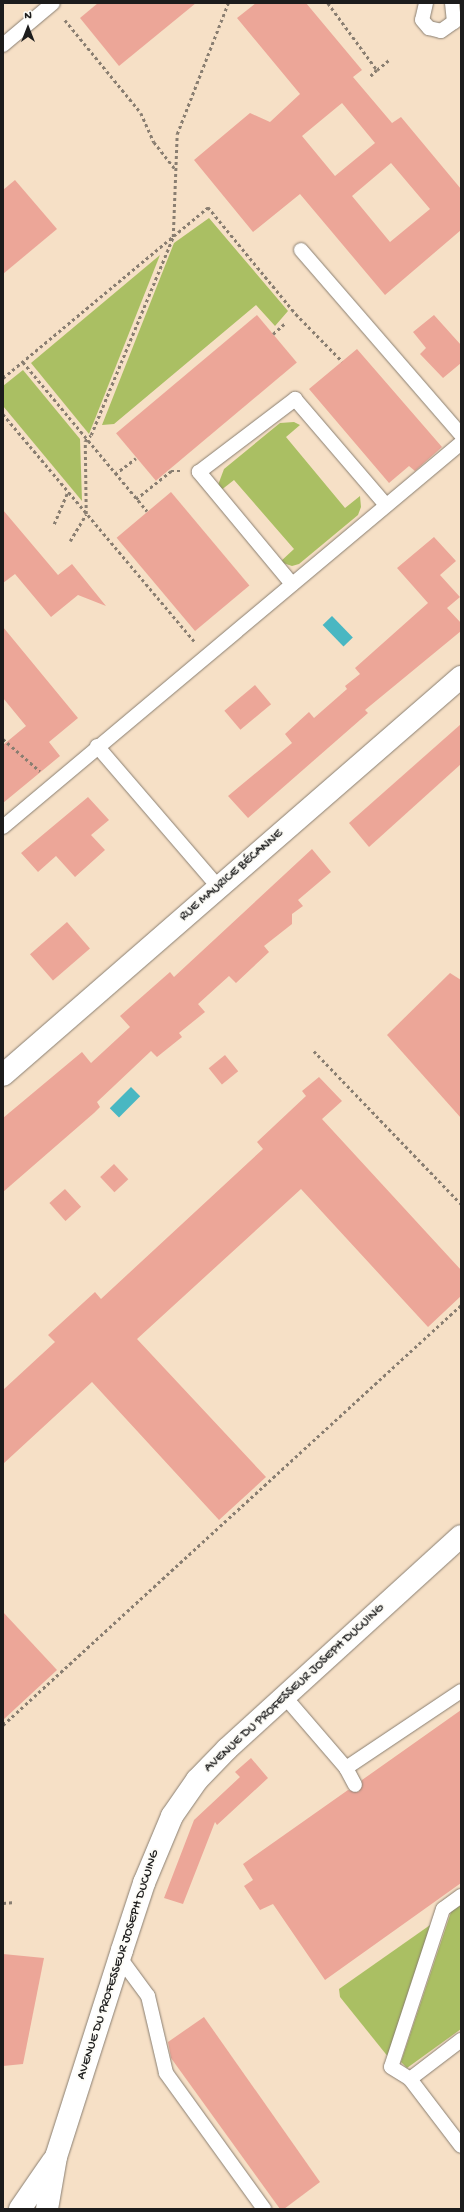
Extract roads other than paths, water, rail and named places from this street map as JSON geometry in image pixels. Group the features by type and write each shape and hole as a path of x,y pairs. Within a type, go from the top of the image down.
{"street":[{"name":"RUE MAURICE BÉCANNE","path":"3,1075 461,677"},
{"name":"AVENUE DU PROFESSEUR JOSEPH DUCUING","path":"47,2209 56,2157 144,1883 172,1816 197,1780 222,1754 461,1536"},
{"name":"AVENUE DU PROFESSEUR JOSEPH DUCUING","path":"19,2208 56,2157"}],"lane":[{"path":"3,45 52,3"},
{"path":"426,3 422,20 435,30 451,26 456,11"},
{"path":"301,250 461,435"},
{"path":"292,584 199,472 295,399 386,505"},
{"path":"3,827 97,746 207,656 461,443"},
{"path":"97,746 218,888"},
{"path":"346,1768 461,1691"},
{"path":"286,1697 346,1768 355,1785"},
{"path":"461,1896 443,1909 391,2066 410,2079 461,2146"},
{"path":"120,1958 148,1996 166,2074 264,2209"},
{"path":"410,2079 461,2040"}],"water":[{"path":"332,616 353,638 343,647 323,625"},
{"path":"131,1087 140,1096 119,1117 110,1108"}]}
